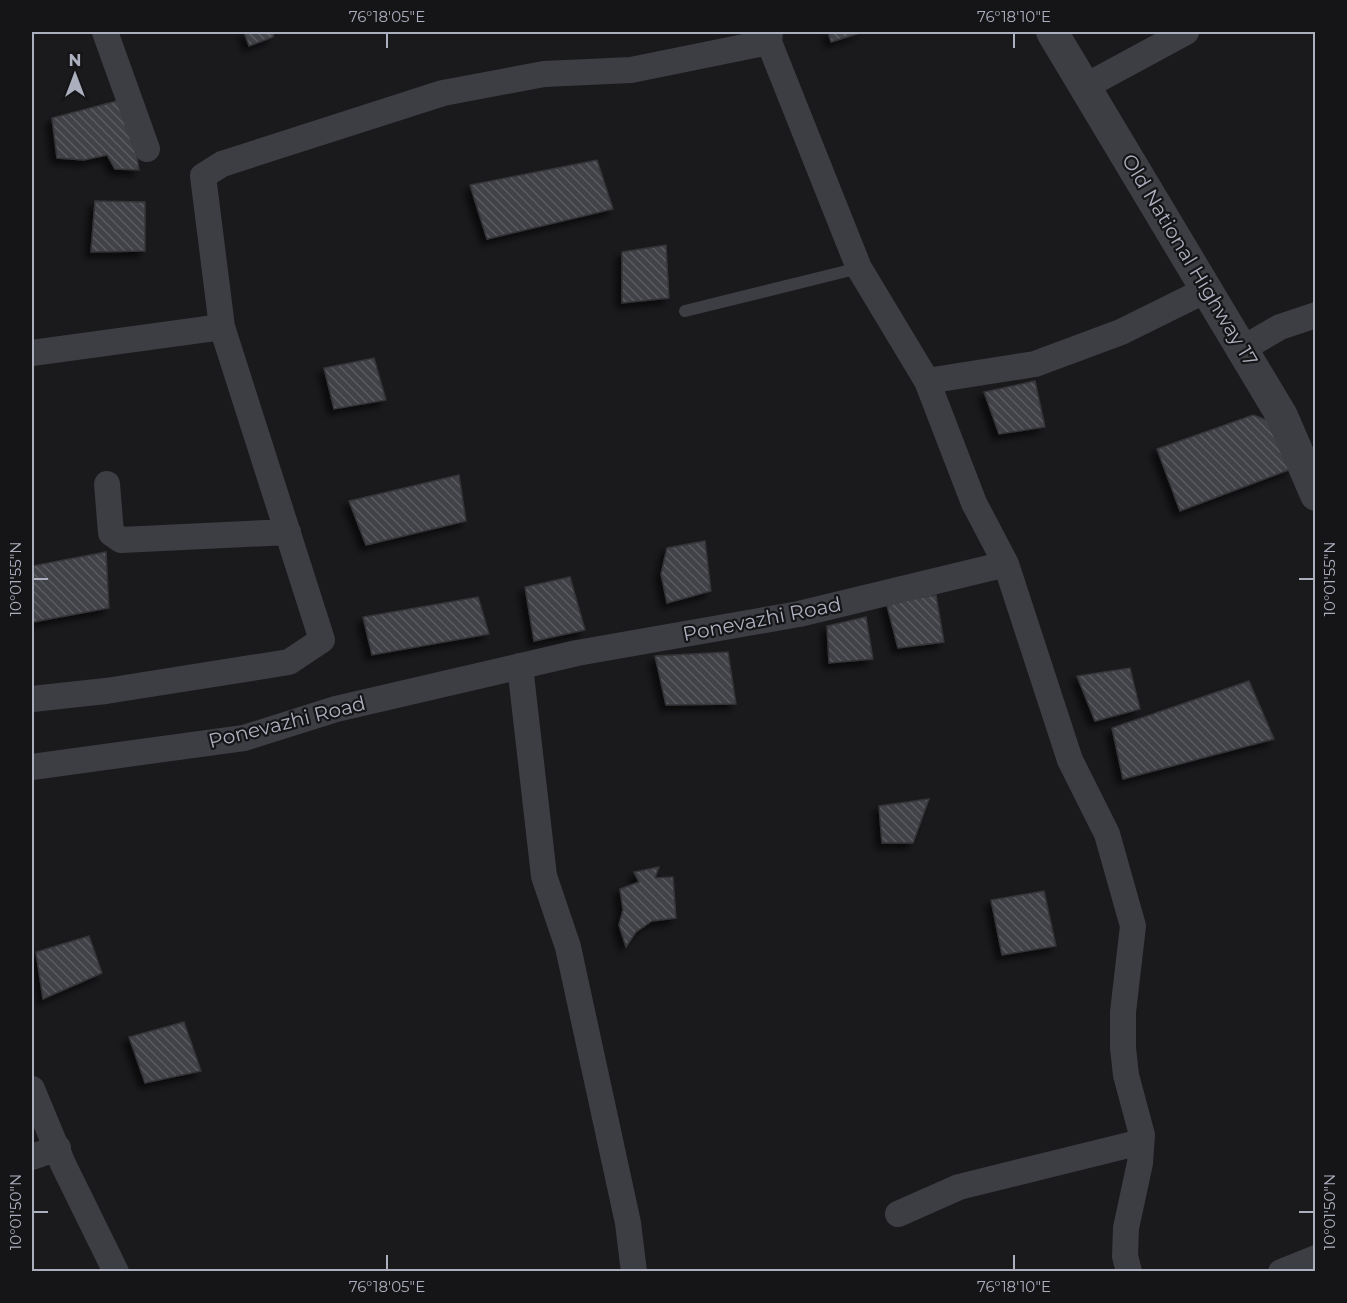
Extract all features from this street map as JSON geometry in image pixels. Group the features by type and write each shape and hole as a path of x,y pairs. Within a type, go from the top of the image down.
{"street":[{"path":"105,32 147,150"},
{"name":"Old National Highway 17","path":"1052,32 1282,417 1316,495"},
{"path":"1086,86 1186,32"},
{"path":"32,699 106,691 289,662 322,640 222,327 203,176 222,164 443,93 544,74 631,70 769,37 859,268 927,381 974,503 1006,564 1070,760 1107,834 1133,926 1123,1012 1123,1048 1141,1142 1140,1163 1126,1228 1123,1270"},
{"path":"927,381 1035,364 1122,332 1206,290"},
{"path":"1242,349 1280,327 1316,315"},
{"path":"32,353 222,327"},
{"path":"107,484 111,533 121,540 288,532"},
{"name":"Ponevazhi Road","path":"32,767 244,738 336,709 577,652 800,614 1006,564"},
{"path":"520,666 544,876 568,947 628,1222 634,1272"},
{"path":"32,1089 57,1148 116,1272"},
{"path":"898,1214 959,1187 1141,1142"},
{"path":"32,1157 57,1148"},
{"path":"1281,1272 1316,1258"}],"lane":[{"path":"685,311 859,268"}],"building":[{"path":"244,32 274,32 273,37 249,46"},
{"path":"828,32 863,32 831,42"},
{"path":"128,98 139,170 115,169 107,155 84,160 57,158 52,118"},
{"path":"597,160 613,209 487,239 470,185"},
{"path":"95,201 145,202 145,251 91,252"},
{"path":"666,245 669,298 622,303 622,252"},
{"path":"374,358 386,400 334,409 324,368"},
{"path":"1035,381 1045,427 999,434 984,392"},
{"path":"1253,415 1275,423 1291,469 1180,511 1157,449"},
{"path":"459,475 466,521 366,545 349,501"},
{"path":"705,541 711,591 667,603 661,574 667,548"},
{"path":"106,552 109,608 33,622 32,566"},
{"path":"570,577 585,630 534,641 525,587"},
{"path":"936,595 944,642 898,648 886,602"},
{"path":"478,597 489,634 372,655 363,617"},
{"path":"866,617 873,659 829,663 827,626"},
{"path":"728,652 736,704 666,705 655,656"},
{"path":"1130,668 1140,709 1095,721 1077,676"},
{"path":"1249,681 1274,739 1123,779 1112,728"},
{"path":"929,799 913,843 882,843 879,806"},
{"path":"659,867 655,878 673,877 676,918 652,921 636,932 626,947 619,925 623,910 620,889 639,882 634,872"},
{"path":"1044,891 1056,946 1002,955 991,900"},
{"path":"89,936 102,973 43,999 36,952"},
{"path":"184,1022 201,1071 145,1083 129,1037"}]}
